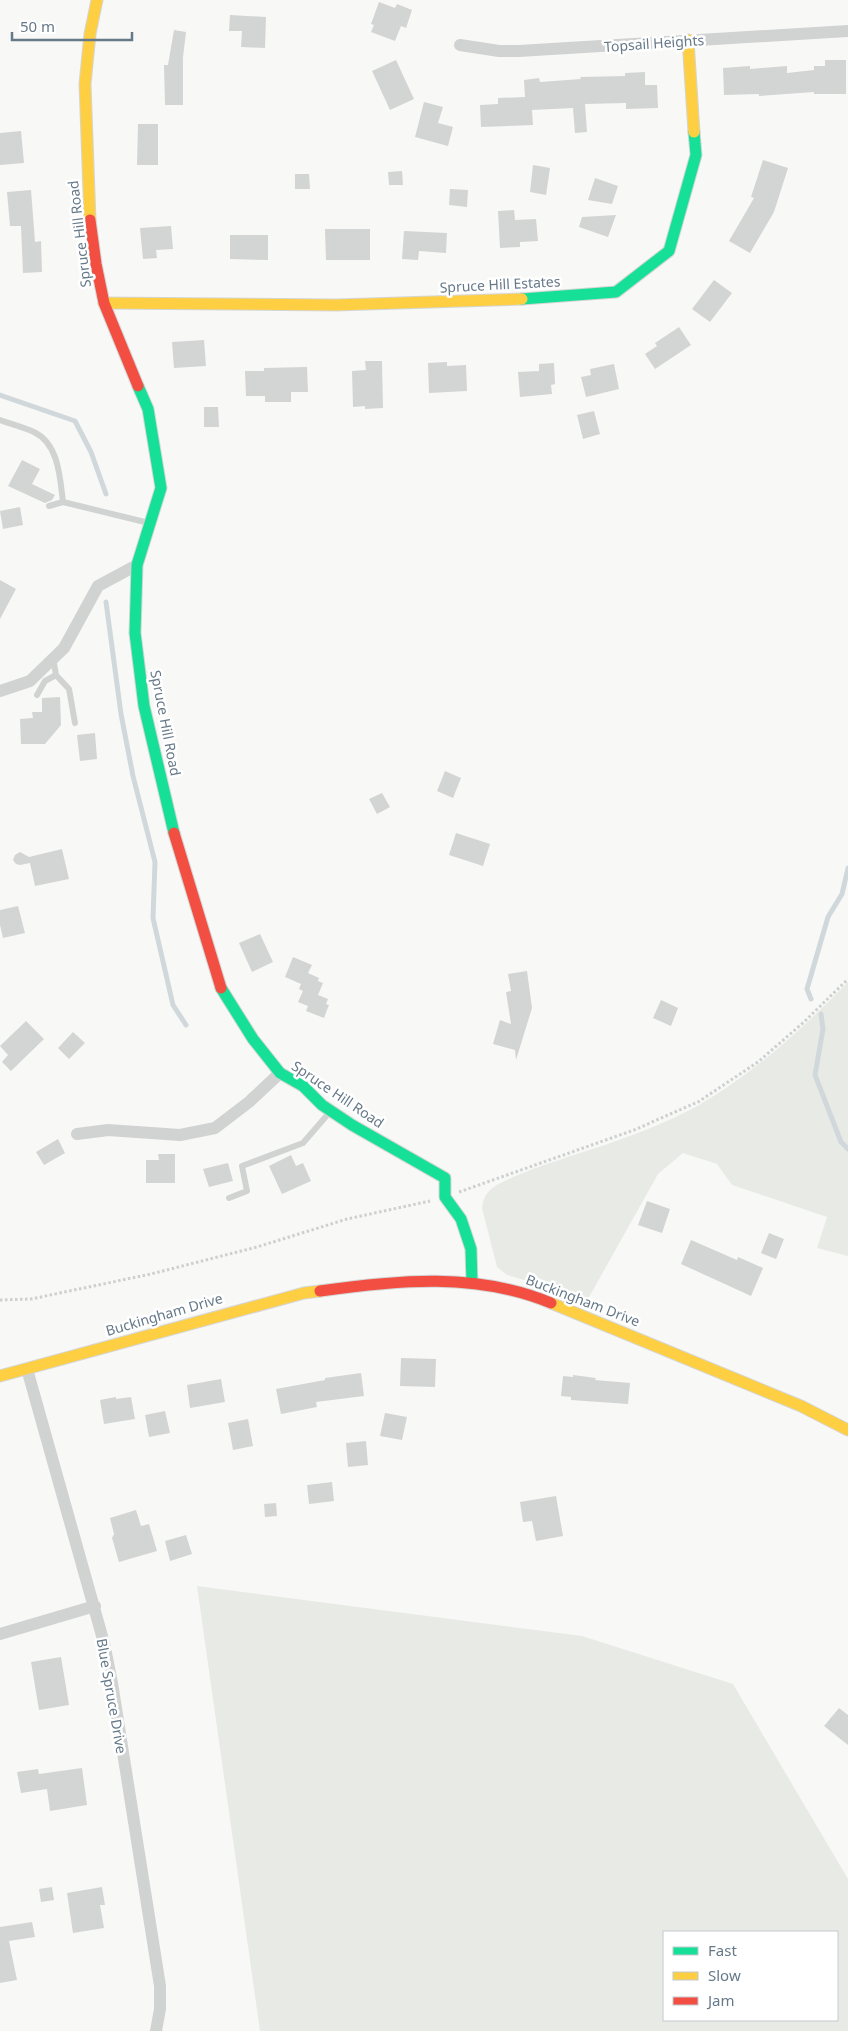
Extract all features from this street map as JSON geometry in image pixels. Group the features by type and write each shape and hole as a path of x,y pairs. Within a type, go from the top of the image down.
{"street":[{"name":"Spruce Hill Road","path":"97,0 88,50 85,113 91,228 104,303 148,409 161,488 137,565 135,633 144,706 170,820 219,984 253,1040 280,1073 303,1086 331,1111 445,1178 445,1197 461,1219 468,1239 472,1260 472,1283"},
{"name":"Topsail Heights","path":"460,45 499,51 519,51 848,31"},
{"name":"Spruce Hill Estates","path":"104,303 354,304 492,301 616,292 669,251 696,156 688,40"},
{"path":"0,691 30,681 64,648 98,586 137,565"},
{"path":"77,1134 108,1130 180,1135 215,1128 249,1102 280,1073"},
{"name":"Buckingham Drive","path":"0,1376 304,1293 383,1282 472,1283 524,1292 795,1403 848,1430"},
{"name":"Blue Spruce Drive","path":"27,1369 95,1606 112,1683 160,1986 160,2009 156,2031"},
{"path":"0,1634 95,1606"}],"lane":[{"path":"0,420 35,432 53,450 63,502"},
{"path":"49,506 63,502 150,523"},
{"path":"53,658 56,675 69,689 75,723"},
{"path":"36,695 45,680 56,675"},
{"path":"228,1198 247,1191 242,1166 303,1143 331,1111"}],"path":[{"path":"0,1300 31,1299 151,1274 257,1247 347,1219 445,1197 634,1130 698,1102 758,1062 804,1022 848,979"}],"shaded area":[{"path":"848,982 848,1256 817,1248 827,1217 732,1185 717,1164 683,1153 658,1174 588,1299 507,1275 497,1267 482,1208 483,1201 489,1191 497,1185 525,1172 646,1130 700,1105 731,1085 766,1058 800,1029"},
{"path":"197,1586 582,1636 733,1684 848,1879 848,2031 260,2031"}],"building":[{"path":"379,2 395,8 397,4 412,10 406,28 401,26 395,41 371,32 374,25 371,24"},
{"path":"230,15 266,17 265,48 241,47 242,31 229,31"},
{"path":"174,30 186,32 183,57 183,105 165,105 164,65 168,65"},
{"path":"396,60 414,99 390,110 372,71"},
{"path":"825,60 846,60 846,94 814,94 814,92 759,96 759,94 724,95 723,68 750,66 750,69 787,66 787,73 814,70 814,66 825,66"},
{"path":"645,72 645,85 657,85 658,108 626,109 626,103 585,104 587,132 575,133 573,108 532,110 533,125 481,127 480,105 498,104 498,98 525,97 524,80 539,78 540,82 581,79 580,77 625,76 625,73"},
{"path":"424,102 443,107 438,123 453,127 448,146 415,137"},
{"path":"138,124 158,124 158,165 137,165"},
{"path":"21,131 24,163 0,165 0,133"},
{"path":"763,160 788,168 774,212 750,253 729,241 754,198 751,197"},
{"path":"533,165 550,168 546,195 530,192"},
{"path":"402,171 403,185 389,185 388,172"},
{"path":"295,174 309,174 310,189 295,189"},
{"path":"595,178 618,186 612,204 588,200"},
{"path":"450,189 468,190 467,207 449,205"},
{"path":"31,190 35,242 41,241 42,272 23,273 21,226 10,226 7,192"},
{"path":"514,210 515,220 536,219 538,241 520,242 520,247 500,248 498,211"},
{"path":"616,215 608,237 579,227 582,217"},
{"path":"171,226 173,249 156,250 157,258 143,259 140,228"},
{"path":"325,229 370,229 370,260 326,260"},
{"path":"404,231 447,233 446,253 419,251 418,260 402,259"},
{"path":"230,235 268,235 268,260 230,259"},
{"path":"714,280 732,293 710,322 692,309"},
{"path":"679,327 691,345 655,369 645,354 657,346 655,343"},
{"path":"204,340 206,366 174,368 172,342"},
{"path":"365,361 382,361 383,408 365,409 365,406 353,407 352,371 366,370"},
{"path":"447,362 447,366 466,365 467,391 429,393 428,363"},
{"path":"554,363 555,384 551,385 552,394 520,397 518,372 539,371 539,364"},
{"path":"614,364 619,389 586,397 581,377 591,375 590,369"},
{"path":"307,367 308,392 291,392 291,402 265,402 265,396 246,396 245,371 264,371 264,368"},
{"path":"204,407 218,407 219,427 204,427"},
{"path":"594,411 600,434 583,439 577,415"},
{"path":"22,460 40,469 32,484 55,495 52,500 45,503 8,486"},
{"path":"20,507 23,525 3,529 0,511"},
{"path":"0,580 16,589 0,619"},
{"path":"60,697 61,725 45,744 21,744 20,719 33,718 32,712 42,712 42,698"},
{"path":"95,733 97,759 80,761 77,735"},
{"path":"445,771 461,778 453,798 437,791"},
{"path":"382,793 390,807 377,814 369,799"},
{"path":"456,833 490,844 483,866 449,855"},
{"path":"62,849 69,879 35,886 30,863 20,865 16,864 13,860 15,855 20,852 29,857"},
{"path":"18,906 25,933 3,938 0,925 0,910"},
{"path":"260,934 273,962 252,972 239,943"},
{"path":"293,957 312,965 308,973 319,978 318,981 323,983 318,995 328,999 326,1004 329,1005 324,1018 306,1011 308,1006 298,1002 303,991 299,989 301,984 285,977"},
{"path":"527,971 532,1008 516,1060 515,1050 493,1044 500,1020 511,1024 506,992 511,991 508,974"},
{"path":"661,1000 678,1008 671,1026 653,1018"},
{"path":"26,1021 44,1039 11,1071 2,1062 8,1055 0,1046"},
{"path":"73,1032 85,1043 69,1059 58,1048"},
{"path":"58,1139 65,1153 44,1165 36,1152"},
{"path":"158,1154 175,1154 175,1183 146,1183 146,1160 159,1160"},
{"path":"291,1155 296,1166 303,1163 311,1181 282,1194 269,1166"},
{"path":"228,1163 233,1181 209,1187 203,1169"},
{"path":"647,1201 670,1209 662,1233 638,1225"},
{"path":"769,1233 784,1239 776,1259 761,1253"},
{"path":"691,1240 737,1260 738,1257 763,1268 751,1296 681,1264"},
{"path":"401,1358 436,1359 435,1387 400,1386"},
{"path":"361,1373 364,1396 316,1402 317,1407 281,1414 276,1389 325,1380 325,1378"},
{"path":"573,1375 596,1378 595,1380 630,1383 628,1404 571,1400 571,1397 561,1396 563,1376 573,1377"},
{"path":"221,1379 225,1402 190,1408 187,1385"},
{"path":"116,1397 116,1399 131,1397 135,1419 104,1424 100,1400"},
{"path":"165,1411 170,1433 149,1437 145,1415"},
{"path":"385,1413 407,1417 402,1440 380,1436"},
{"path":"248,1419 253,1446 233,1450 228,1423"},
{"path":"366,1441 368,1465 348,1467 346,1443"},
{"path":"332,1482 334,1501 309,1504 307,1485"},
{"path":"556,1496 563,1536 536,1541 532,1521 523,1522 520,1502"},
{"path":"276,1503 277,1516 265,1517 264,1504"},
{"path":"136,1510 141,1526 149,1524 157,1551 119,1562 112,1538 114,1534 110,1518"},
{"path":"186,1535 192,1554 170,1561 165,1541"},
{"path":"61,1657 69,1705 39,1710 31,1662"},
{"path":"839,1708 848,1715 848,1745 824,1726"},
{"path":"82,1768 87,1805 50,1811 47,1789 21,1793 17,1772 38,1769 39,1774"},
{"path":"52,1887 54,1900 41,1902 39,1889"},
{"path":"102,1887 105,1905 100,1905 104,1928 73,1933 67,1893"},
{"path":"32,1922 35,1937 9,1941 17,1980 0,1983 0,1927"}],"waterway":[{"path":"0,395 75,421 91,452 106,494"},
{"path":"106,602 121,714 133,776 155,862 153,918 173,1005 186,1025"},
{"path":"811,999 807,989 828,917 842,894 848,868"},
{"path":"821,1014 823,1029 815,1075 841,1142 848,1149"}],"traffic: fast":[{"path":"522,299 616,292 669,251 696,155 694,132"},
{"path":"138,386 148,409 161,488 137,565 135,633 144,706 174,833"},
{"path":"221,988 253,1039 280,1073 303,1086 322,1105 352,1125 445,1178 445,1197 461,1219 471,1249 472,1283"}],"traffic: slow":[{"path":"90,220 85,84 90,34 97,0"},
{"path":"688,40 694,132"},
{"path":"104,303 336,305 522,299"},
{"path":"0,1376 304,1293 320,1291"},
{"path":"551,1303 801,1406 848,1430"}],"traffic: jam":[{"path":"90,220 104,303 138,386"},
{"path":"174,833 221,988"},
{"path":"320,1291 378,1284 437,1281 494,1286 523,1293 551,1303"}]}
